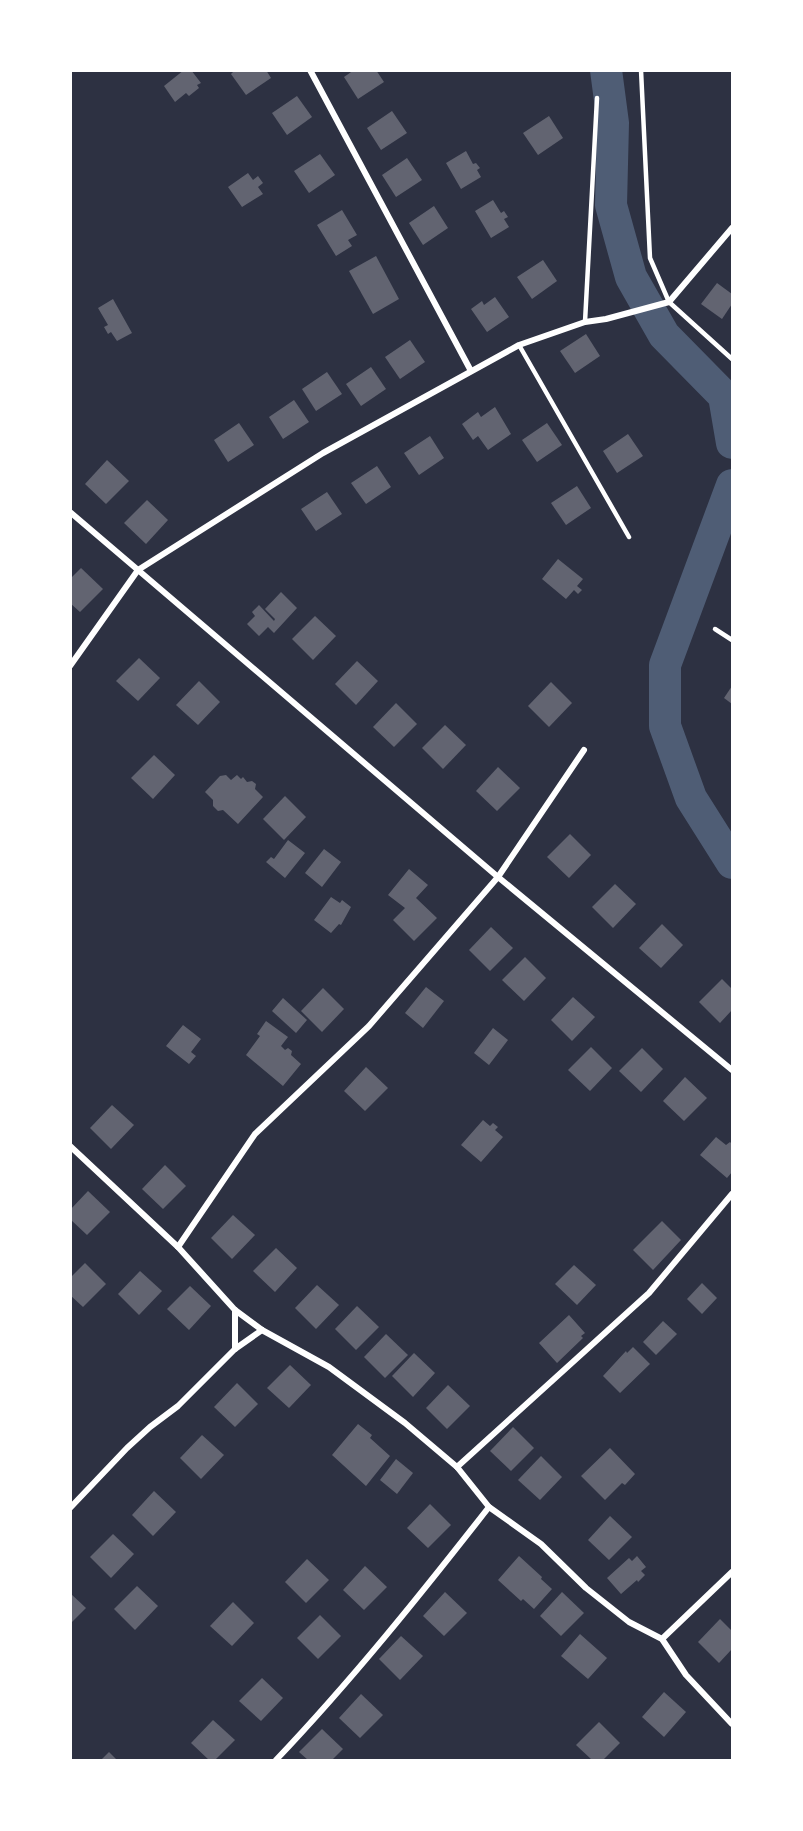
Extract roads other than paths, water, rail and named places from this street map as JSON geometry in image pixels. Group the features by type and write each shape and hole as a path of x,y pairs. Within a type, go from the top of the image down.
{"street":[{"path":"310,70 471,371"},
{"path":"70,666 138,570 323,453 519,345 585,322 606,319 669,302 732,228"},
{"path":"70,512 498,876 732,1070"},
{"path":"178,1247 255,1134 369,1026 498,876 584,750"},
{"path":"70,1146 178,1247 235,1310 262,1330 329,1367 405,1423 457,1467 489,1508 541,1544 586,1588 629,1622 662,1639 686,1675 732,1724"},
{"path":"457,1467 649,1293 732,1194"},
{"path":"235,1310 235,1349"},
{"path":"70,1508 127,1448 178,1406 235,1349 262,1330"},
{"path":"276,1761 310,1725 408,1610 489,1508"},
{"path":"662,1639 732,1572"}],"lane":[{"path":"641,70 650,258 669,302 732,359"},
{"path":"585,322 597,98"},
{"path":"519,345 629,537"},
{"path":"715,628 732,640"}],"waterway":[{"path":"606,70 613,123 611,205 631,277 664,335 724,396 732,443"},
{"path":"732,485 665,665 665,726 691,798 732,863"}]}
